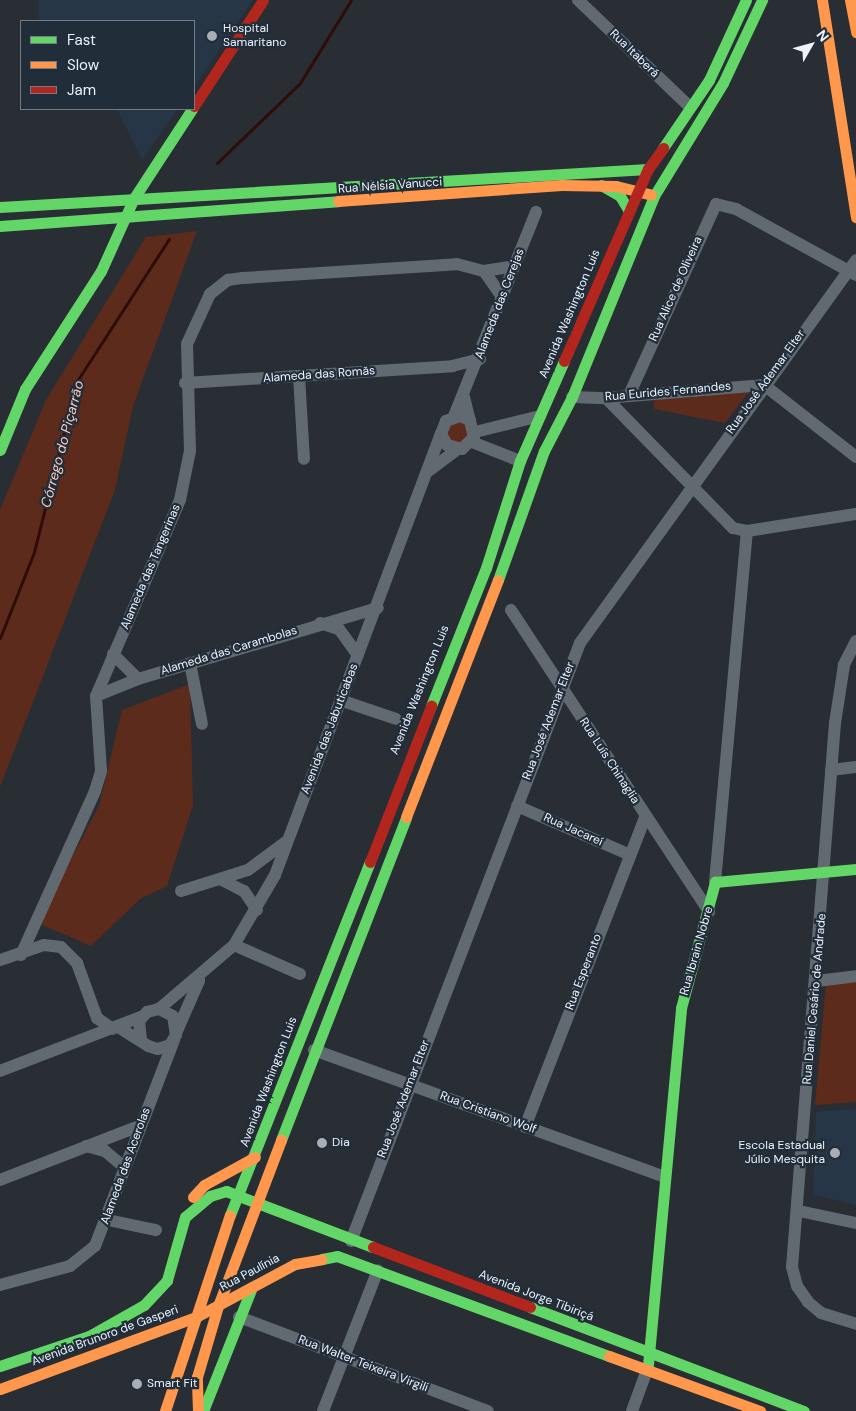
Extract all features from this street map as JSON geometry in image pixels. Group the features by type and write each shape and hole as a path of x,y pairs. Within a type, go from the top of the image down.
{"main road":[{"path":"195,104 262,0"},
{"name":"Avenida Washington Luis","path":"164,1411 187,1354 196,1317 230,1215 302,1038 320,978 486,568 520,461 562,372 638,189 648,169 709,80 746,0"},
{"path":"198,1411 197,1377 218,1306 259,1202 314,1050 450,712 544,451 572,397 654,196 723,83 762,0"},
{"path":"822,0 856,217"},
{"path":"850,0 856,32"},
{"path":"0,450 4,431 25,389 55,336 101,271 134,198 191,110"},
{"path":"840,110 856,128"},
{"name":"Rua Nélsia Vanucci","path":"0,207 134,198 174,198 515,174 648,169"},
{"path":"150,172 174,198"},
{"path":"601,185 620,196 629,211"},
{"name":"Rua Nélsia Vanucci","path":"0,226 125,219 601,185 638,189 654,196"},
{"path":"562,372 572,372 578,380"},
{"path":"520,461 530,463 544,451"},
{"path":"715,882 856,869"},
{"name":"Rua Ibrain Nobre","path":"647,1370 651,1354 662,1176 685,983 709,912 715,882"},
{"name":"Avenida Brunoro de Gasperi","path":"0,1366 89,1336 144,1305 167,1280 188,1204 204,1185 255,1157"},
{"path":"184,1217 210,1196 226,1191 259,1202"},
{"name":"Avenida Jorge Tibiriçá","path":"259,1202 313,1237 351,1241 804,1411"},
{"path":"226,1286 217,1284 214,1277 230,1215"},
{"path":"295,1264 313,1237"},
{"path":"295,1264 338,1256 754,1410"},
{"name":"Rua Paulínia","path":"218,1306 295,1264"},
{"path":"203,1411 252,1287"},
{"path":"144,1305 159,1315 158,1332 174,1336 187,1354"},
{"name":"Avenida Brunoro de Gasperi","path":"0,1388 158,1332 218,1306"}],"street":[{"name":"Rua Itaberá","path":"578,0 690,107"},
{"name":"Rua Alice de Oliveira","path":"629,395 711,208 722,203 736,209 852,272"},
{"name":"Alameda das Cerejas","path":"454,416 480,359 502,297 536,212"},
{"name":"Rua José Ademar Elter","path":"351,1241 562,687 587,629 764,385 852,272 856,260"},
{"name":"Alameda das Tangerinas","path":"21,955 101,771 96,696 180,500 190,452 185,383 187,344 198,311 210,294 228,280 441,264 471,265 484,271 514,266"},
{"path":"484,271 502,297"},
{"name":"Alameda das Romãs","path":"185,383 452,366 480,359"},
{"path":"452,366 466,392 472,431"},
{"path":"299,376 304,459"},
{"name":"Rua Eurides Fernandes","path":"572,397 606,398 764,385"},
{"path":"764,385 856,457"},
{"path":"606,398 728,524 748,531 856,514"},
{"path":"458,450 447,446 441,434 446,421 454,416 472,431 520,461"},
{"path":"430,470 458,450 472,431 540,416"},
{"name":"Avenida das Jabuticabas","path":"159,1009 204,973 234,945 257,910 287,841 340,700 378,608 430,470 441,434"},
{"name":"Rua Ibrain Nobre","path":"715,882 748,531"},
{"name":"Alameda das Carambolas","path":"96,696 138,679 320,623 378,608"},
{"name":"Rua Luís Chinaglia","path":"511,610 709,912"},
{"path":"320,623 339,629 358,656"},
{"name":"Rua Daniel Cesário de Andrade","path":"856,641 844,665 838,694 799,1211 792,1267 797,1286 821,1312 856,1324"},
{"path":"114,654 138,679"},
{"path":"190,663 202,724"},
{"path":"340,700 396,719"},
{"path":"831,770 856,767"},
{"name":"Rua Jacareí","path":"517,806 628,854"},
{"name":"Rua Esperanto","path":"525,1127 628,854 645,817"},
{"path":"181,891 222,880 263,861 287,841"},
{"path":"222,880 244,891 257,910"},
{"path":"0,960 21,955 44,944 68,952 77,963 97,1018 90,1038"},
{"path":"234,945 300,974"},
{"name":"Alameda das Acerolas","path":"0,1285 82,1259 108,1220 139,1126 164,1072 176,1035 204,973"},
{"path":"817,981 856,976"},
{"path":"0,1071 116,1028 159,1009 173,1016 176,1035 165,1048 152,1048"},
{"path":"141,1039 138,1027 143,1016"},
{"path":"97,1018 141,1039 152,1048 164,1072"},
{"name":"Rua Cristiano Wolf","path":"314,1050 662,1176"},
{"path":"0,1180 139,1126"},
{"path":"86,1146 105,1150 124,1167"},
{"path":"799,1211 856,1223"},
{"path":"108,1220 156,1230"},
{"path":"323,1411 378,1270"},
{"name":"Rua Walter Teixeira Virgili","path":"239,1317 488,1411"},
{"path":"632,1411 647,1370"},
{"path":"754,1410 758,1394"}],"shaded area":[{"name":"Hospital Samaritano","path":"38,0 253,0 195,86 195,20 39,20"},
{"path":"117,110 177,110 142,160"},
{"path":"197,231 133,406 115,490 0,787 0,510 46,400 146,237"},
{"path":"750,390 725,423 654,409 654,399"},
{"path":"460,419 473,436 460,448 446,440 449,422"},
{"path":"190,684 193,805 167,886 140,899 91,946 38,923 99,806 122,710"},
{"path":"856,979 856,1102 815,1105 826,983"},
{"name":"Escola Estadual Júlio Mesquita","path":"856,1109 856,1205 813,1195 816,1112"}],"waterway":[{"name":"Córrego do Piçarrão","path":"217,163 300,83 351,0"},
{"name":"Córrego do Piçarrão","path":"0,638 34,552 77,381 169,239"}],"traffic: fast":[{"path":"663,148 709,80 746,0"},
{"path":"498,580 544,451 572,397 654,196 723,83 762,0"},
{"path":"0,450 25,389 101,271 134,198 191,110"},
{"path":"0,207 648,169"},
{"path":"601,185 620,196 629,211"},
{"path":"0,226 338,201"},
{"path":"431,706 486,568 520,461 564,361"},
{"path":"281,1140 406,817"},
{"path":"230,1215 370,862"},
{"path":"648,1365 681,1008 715,882 856,869"},
{"path":"0,1366 89,1336 144,1305 167,1280 185,1217 210,1196 226,1191 373,1247"},
{"path":"322,1259 337,1256 609,1356"},
{"path":"203,1411 252,1287"},
{"path":"530,1307 804,1411"}],"traffic: slow":[{"path":"822,0 856,217"},
{"path":"850,0 856,32"},
{"path":"338,201 561,185 616,186 651,195"},
{"path":"406,817 498,580"},
{"path":"198,1411 197,1377 218,1306 281,1140"},
{"path":"193,1197 204,1185 255,1157"},
{"path":"165,1411 230,1215"},
{"path":"0,1389 196,1317 295,1264 322,1259"},
{"path":"609,1356 760,1411"}],"traffic: jam":[{"path":"195,104 263,0"},
{"path":"564,361 648,169 663,148"},
{"path":"370,862 431,706"},
{"path":"373,1247 530,1307"}],"place":[{"name":"Hospital Samaritano","path":"212,36"},
{"name":"Dia","path":"322,1143"},
{"name":"Escola Estadual Júlio Mesquita","path":"835,1153"},
{"name":"Smart Fit","path":"137,1384"}]}
